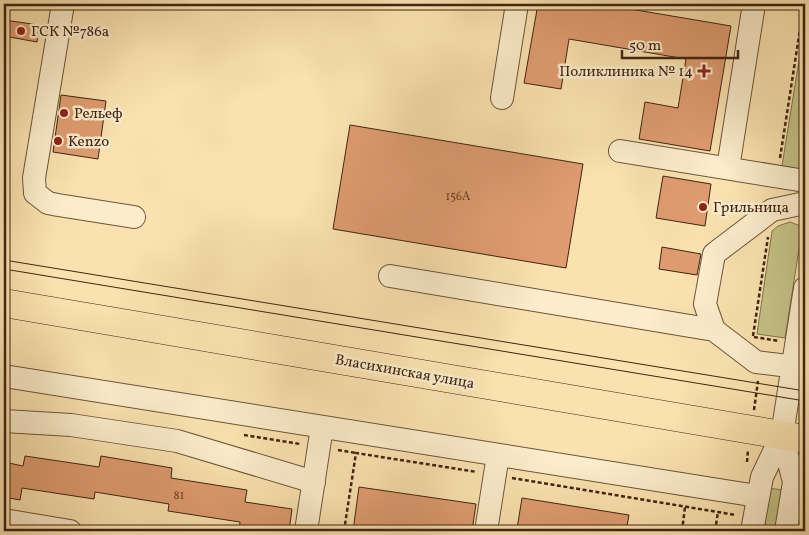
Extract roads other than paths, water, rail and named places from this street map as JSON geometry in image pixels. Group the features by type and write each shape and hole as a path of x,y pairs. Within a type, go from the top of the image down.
{"highway":[{"name":"Власихинская улица","path":"4,303 794,437"}],"street":[{"path":"63,4 34,178 35,193 48,203 134,217"},
{"path":"502,98 517,4"},
{"path":"728,168 754,4"},
{"path":"620,151 805,181"},
{"path":"714,330 705,304 714,254 772,210 805,203"},
{"path":"390,276 714,330 756,362 799,367"},
{"path":"786,531 794,482 794,437 799,367 795,334 805,288"},
{"path":"4,376 757,496"},
{"path":"4,421 71,425 177,441 314,482"},
{"path":"306,531 322,427"},
{"path":"752,531 762,477 794,437"},
{"path":"486,531 498,455"},
{"path":"4,520 70,531"}],"tram line":[{"path":"4,260 805,391"},
{"path":"4,269 805,401"}],"place":[{"name":"ГСК №786а","path":"21,31"},
{"name":"Поликлиника № 14","path":"704,71"},
{"name":"Рельеф","path":"64,113"},
{"name":"Kenzo","path":"58,141"},
{"name":"Грильница","path":"703,207"}]}
